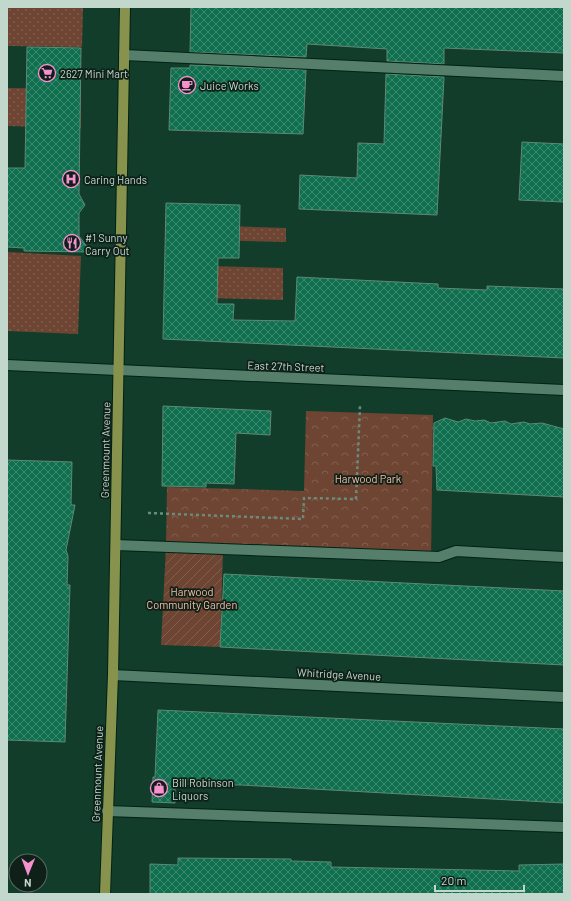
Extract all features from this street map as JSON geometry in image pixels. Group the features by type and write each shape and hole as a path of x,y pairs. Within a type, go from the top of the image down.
{"main road":[{"name":"Greenmount Avenue","path":"105,894 116,545 125,7"}],"street":[{"path":"124,55 564,76"},
{"name":"East 27th Street","path":"7,365 564,390"},
{"path":"116,545 439,557 456,551 564,557"},
{"name":"Whitridge Avenue","path":"113,675 564,697"},
{"path":"107,811 564,828"}],"path":[{"path":"148,513 303,519 304,498 356,499 360,406"}],"green space":[{"path":"7,7 83,7 82,47 7,46"},
{"path":"7,88 81,89 81,128 7,126"},
{"path":"165,224 286,228 286,242 165,239"},
{"path":"7,252 81,256 78,334 7,331"},
{"path":"168,265 283,268 283,300 168,297"},
{"name":"Harwood Park","path":"306,411 433,415 431,557 166,547 167,487 304,491"},
{"name":"Harwood Community Garden","path":"166,547 223,549 220,647 161,645"}],"building":[{"path":"191,7 564,7 564,53 444,48 444,64 387,61 387,49 307,44 306,57 190,52"},
{"path":"27,47 81,48 79,194 85,205 79,213 79,236 91,252 24,251 24,248 7,247 7,168 25,168"},
{"path":"190,65 306,70 303,134 169,130 171,68 190,68"},
{"path":"386,74 444,77 437,215 299,209 300,175 357,178 358,143 384,144"},
{"path":"522,142 564,144 564,202 519,200"},
{"path":"166,203 240,205 239,258 218,258 217,304 234,304 233,320 295,321 297,277 438,284 438,288 487,290 487,286 564,289 564,358 163,339"},
{"path":"163,406 271,411 270,435 236,433 234,484 206,483 206,487 162,486"},
{"path":"445,418 458,422 466,419 475,421 484,420 491,423 505,421 511,424 524,422 530,424 542,423 564,429 564,497 437,490 436,466 433,466 434,423"},
{"path":"7,460 72,462 71,505 75,505 66,550 68,556 67,585 70,585 65,742 7,740"},
{"path":"224,574 564,591 564,665 220,647"},
{"path":"158,710 564,729 564,803 241,785 175,784 175,803 152,802 153,777 155,777"},
{"path":"178,858 291,859 291,861 331,862 331,867 519,871 519,865 564,864 564,894 150,894 150,864 178,865"}],"place":[{"name":"2627 Mini Mart","path":"47,73"},
{"name":"Juice Works","path":"187,85"},
{"name":"Caring Hands","path":"71,179"},
{"name":"#1 Sunny Carry Out","path":"72,243"},
{"name":"Bill Robinson Liquors","path":"159,788"}]}
